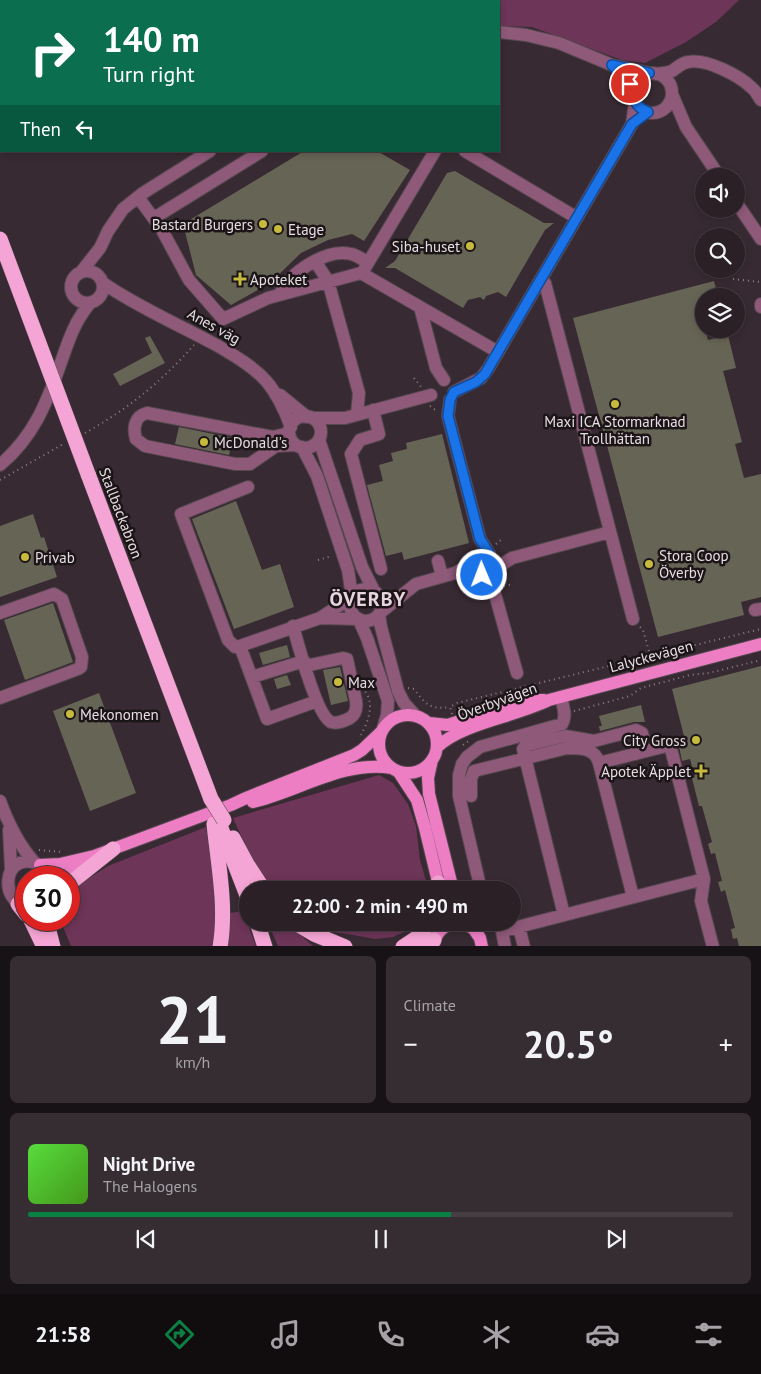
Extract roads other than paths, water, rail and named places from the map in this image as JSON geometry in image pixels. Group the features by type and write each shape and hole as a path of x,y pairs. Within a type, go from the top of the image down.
{"highway":[{"name":"Stallbackabron","path":"0,239 219,822"},
{"path":"219,822 258,881"},
{"path":"219,822 242,881"},
{"path":"219,822 222,905 220,946"},
{"path":"80,875 113,849"},
{"path":"36,931 44,946"},
{"path":"49,931 54,946"},
{"path":"58,931 61,946"},
{"path":"260,931 266,946"},
{"path":"309,931 345,946"},
{"path":"403,946 418,937 433,935"}],"main road":[{"name":"Lalyckevägen","path":"555,699 656,678 761,644"},
{"name":"Överbyvägen","path":"37,864 60,864 94,856 231,805 354,755 362,750 382,730 388,721 400,715 448,724 523,701 555,699"},
{"name":"Överbyvägen","path":"437,747 450,736 457,733 555,699"},
{"path":"422,719 436,737 437,747 428,778 429,794 450,881"},
{"path":"382,730 378,746 381,755 413,794 419,807 437,881"},
{"name":"Överbyvägen","path":"231,805 264,800 355,769 377,766 414,772 424,768 432,760"},
{"name":"Överbyvägen","path":"80,866 94,856"},
{"path":"475,931 480,938 482,946"}],"street":[{"path":"500,32 526,35 559,43 612,65 664,76 686,127 714,168"},
{"path":"633,89 638,79 653,73 673,70 677,66 688,62 702,62 713,65 746,83 754,89 761,100"},
{"path":"351,416 299,418 290,430 275,442 256,461 243,465 145,446 136,440 134,426 136,419 142,414 147,413 275,442 312,446 330,427 351,416 468,384 481,378 577,218 614,166 632,124 635,102 633,89 612,65"},
{"path":"632,124 652,112 667,106 673,70"},
{"path":"635,102 640,109 667,115 686,127"},
{"path":"73,328 74,299 71,294 70,285 73,277 81,272 100,248 108,231 123,209 138,197 208,152"},
{"path":"154,218 260,152"},
{"path":"138,197 154,218 190,280 223,319 280,294 328,281 365,268 434,152"},
{"path":"467,152 577,218"},
{"path":"745,215 761,239"},
{"path":"0,465 14,453 28,435 43,410 73,328 102,292 98,262 100,248"},
{"path":"280,294 289,280 322,257 337,253 354,254 365,268 420,307 498,352"},
{"path":"315,261 328,281 359,392 351,416"},
{"path":"81,272 90,271 101,280"},
{"name":"Anes väg","path":"101,280 134,302 201,337 250,366 272,388 309,418"},
{"path":"541,280 545,283 633,619"},
{"path":"74,299 80,302 94,301"},
{"name":"Anes väg","path":"94,301 115,299 134,302"},
{"path":"420,307 517,673"},
{"name":"Anes väg","path":"272,388 281,403 290,430"},
{"path":"373,410 379,434 360,440 351,454 381,569"},
{"path":"309,418 319,426 319,438 362,567 382,603 380,613 381,627 391,662 422,719"},
{"path":"290,430 292,442 299,446 317,476 348,570 352,597 350,610 358,619 374,660 375,678 382,709 382,730"},
{"path":"248,487 181,514 228,640 237,646 252,678 267,719 319,707"},
{"path":"320,618 370,620 409,589 422,582 610,532"},
{"path":"438,560 442,576"},
{"path":"237,646 320,618 365,588 375,592 393,592 409,589"},
{"path":"0,613 54,594 57,595 62,599 82,657 82,663 78,669 0,698"},
{"path":"252,678 305,664 347,659 357,708 354,714 350,718 336,723 331,722 319,707 305,664 293,626"},
{"path":"478,881 459,796 458,775 462,764 467,757 480,747 562,724 564,713 555,699"},
{"path":"564,915 523,749 528,744 565,736 594,741 636,730 642,733 643,737 635,754"},
{"path":"599,763 670,745 704,880 701,901 713,946"},
{"path":"471,796 471,779 474,771 567,748 577,748 593,752 598,757 633,897"},
{"path":"0,801 8,822 23,850 40,866"},
{"path":"8,822 11,849 6,874 6,887 15,902"},
{"path":"6,874 24,862 37,864"},
{"path":"521,926 704,880"},
{"path":"500,931 505,946"},
{"path":"520,931 524,946"}],"place":[{"name":"Bastard Burgers","path":"263,224"},
{"name":"Etage","path":"278,229"},
{"name":"Siba-huset","path":"470,246"},
{"name":"Apoteket","path":"240,279"},
{"name":"Maxi ICA Stormarknad Trollhättan","path":"615,404"},
{"name":"McDonald's","path":"204,442"},
{"name":"Privab","path":"25,557"},
{"name":"Stora Coop Överby","path":"649,564"},
{"name":"Max","path":"338,682"},
{"name":"Mekonomen","path":"70,714"},
{"name":"City Gross","path":"696,740"},
{"name":"Apotek Äpplet","path":"701,771"}],"district":[{"name":"ÖVERBY","path":"368,599"}]}
